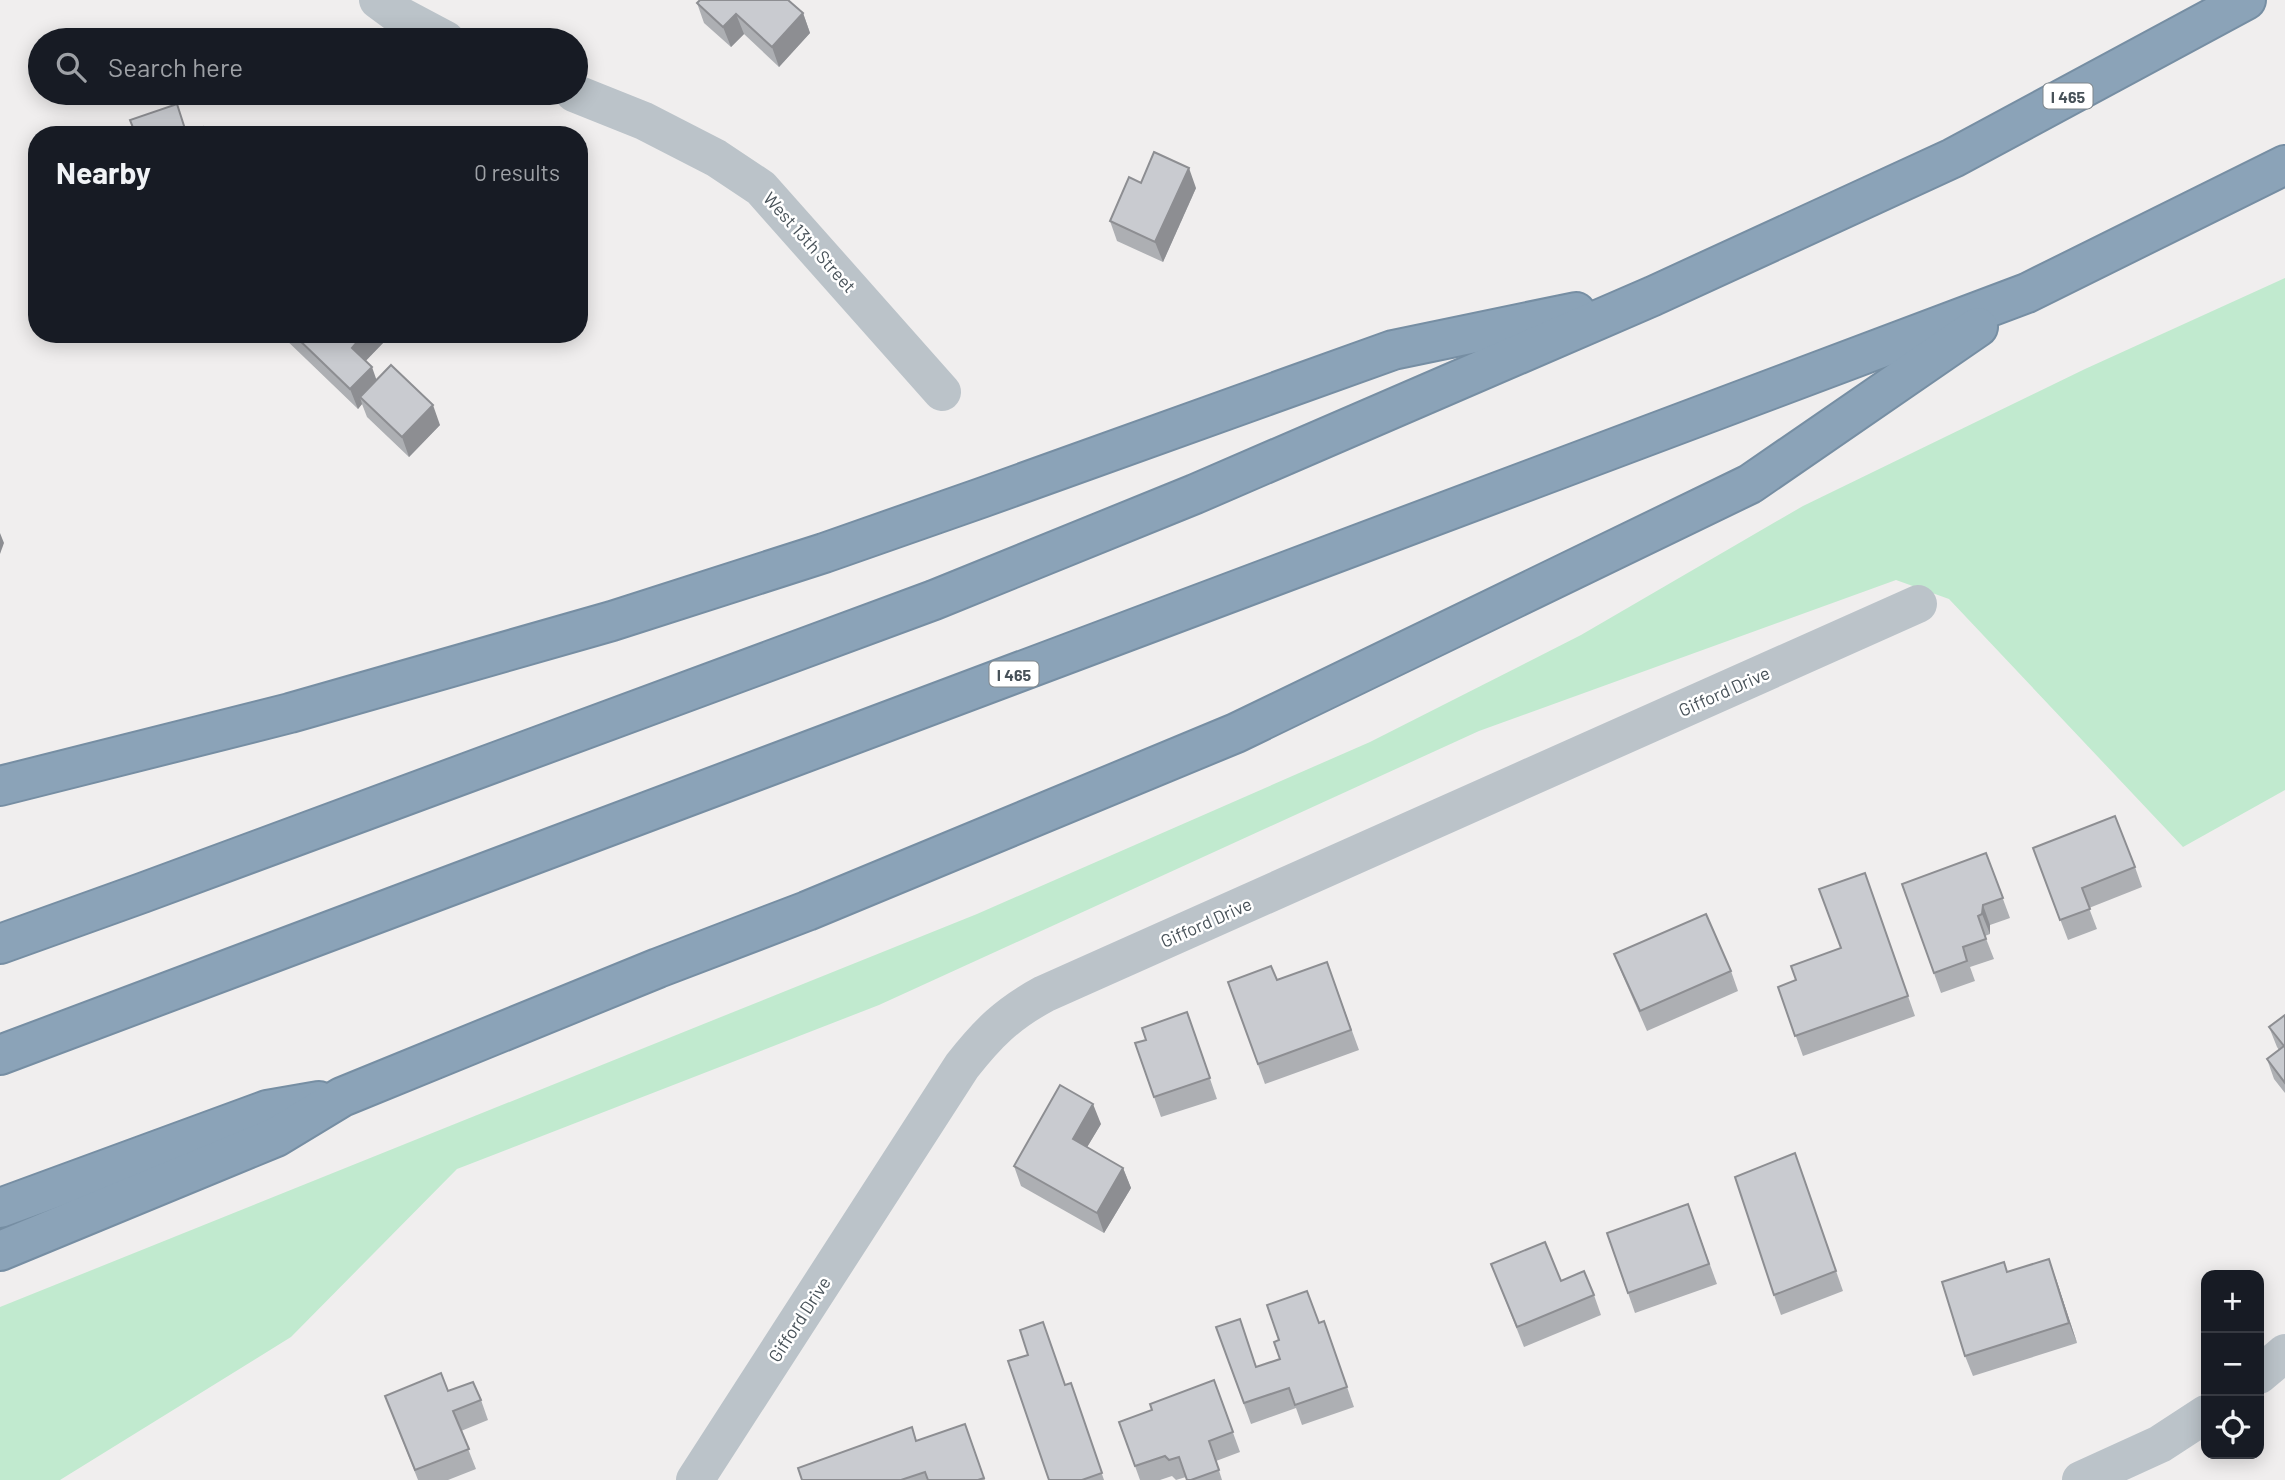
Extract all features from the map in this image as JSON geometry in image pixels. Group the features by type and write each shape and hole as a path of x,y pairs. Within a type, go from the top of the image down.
{"highway":[{"name":"I 465","path":"0,943 934,600 1195,495 1653,296 1954,158 2246,0"},
{"name":"I 465","path":"0,1055 2027,293 2285,165"},
{"path":"0,1251 276,1137 342,1097 658,968 820,906 1236,733 1750,484 2027,293"},
{"path":"0,786 290,713 612,621 902,526 1393,350 1653,296"},
{"path":"0,1208 267,1110 342,1097"}],"street":[{"path":"378,0 423,28"},
{"name":"West 13th Street","path":"588,99 645,121 716,158 761,188 942,393"},
{"name":"Gifford Drive","path":"695,1480 962,1066 988,1034 1019,1008 1044,994 1918,604"},
{"path":"2264,1371 2285,1353"},
{"path":"2081,1480 2160,1444 2201,1417"}],"green space":[{"path":"2285,278 2285,790 2183,847 1949,599 1896,580 1479,731 879,1005 457,1169 291,1337 60,1480 0,1480 0,1307 977,914 1370,742 1581,635 1803,506 2085,369"}],"building":[{"path":"700,0 788,0 803,13 772,47 736,14 723,27 697,3"},
{"path":"177,105 184,126 132,126 130,120"},
{"path":"1154,152 1189,168 1155,242 1110,221 1129,177 1141,183"},
{"path":"302,343 356,343 352,348 372,367 350,389"},
{"path":"391,365 433,405 402,437 360,397"},
{"path":"2115,816 2135,867 2082,888 2090,909 2060,920 2033,848"},
{"path":"1986,853 2003,898 1983,905 1982,914 1978,916 1986,939 1963,947 1967,961 1934,973 1902,884"},
{"path":"1865,873 1908,996 1795,1036 1778,987 1796,980 1791,966 1841,948 1819,889"},
{"path":"1706,914 1731,971 1640,1011 1614,954"},
{"path":"1327,962 1351,1030 1258,1064 1228,982 1271,966 1277,980"},
{"path":"1187,1012 1210,1078 1154,1097 1135,1043 1146,1040 1142,1028"},
{"path":"2285,1015 2285,1083 2267,1059 2284,1046 2269,1027"},
{"path":"1060,1085 1093,1104 1073,1139 1123,1168 1097,1213 1014,1166"},
{"path":"1795,1153 1836,1271 1774,1295 1735,1177"},
{"path":"1688,1204 1709,1264 1628,1293 1607,1233"},
{"path":"1545,1242 1561,1281 1584,1271 1594,1295 1517,1327 1491,1264"},
{"path":"2049,1259 2069,1323 1965,1356 1942,1282 2004,1262 2007,1272"},
{"path":"1307,1291 1319,1323 1324,1321 1347,1387 1295,1405 1289,1388 1244,1403 1216,1327 1240,1319 1256,1367 1280,1359 1274,1342 1279,1340 1267,1305"},
{"path":"1043,1322 1065,1385 1071,1383 1102,1473 1082,1480 1049,1480 1008,1361 1028,1355 1020,1330"},
{"path":"441,1373 448,1391 473,1382 481,1400 453,1411 469,1449 415,1470 385,1396"},
{"path":"1214,1380 1233,1432 1209,1441 1219,1470 1187,1480 1179,1457 1169,1460 1165,1456 1135,1466 1119,1422 1152,1410 1150,1404"},
{"path":"965,1424 984,1478 978,1480 928,1480 925,1472 901,1480 802,1480 798,1468 912,1427 916,1441"}]}
